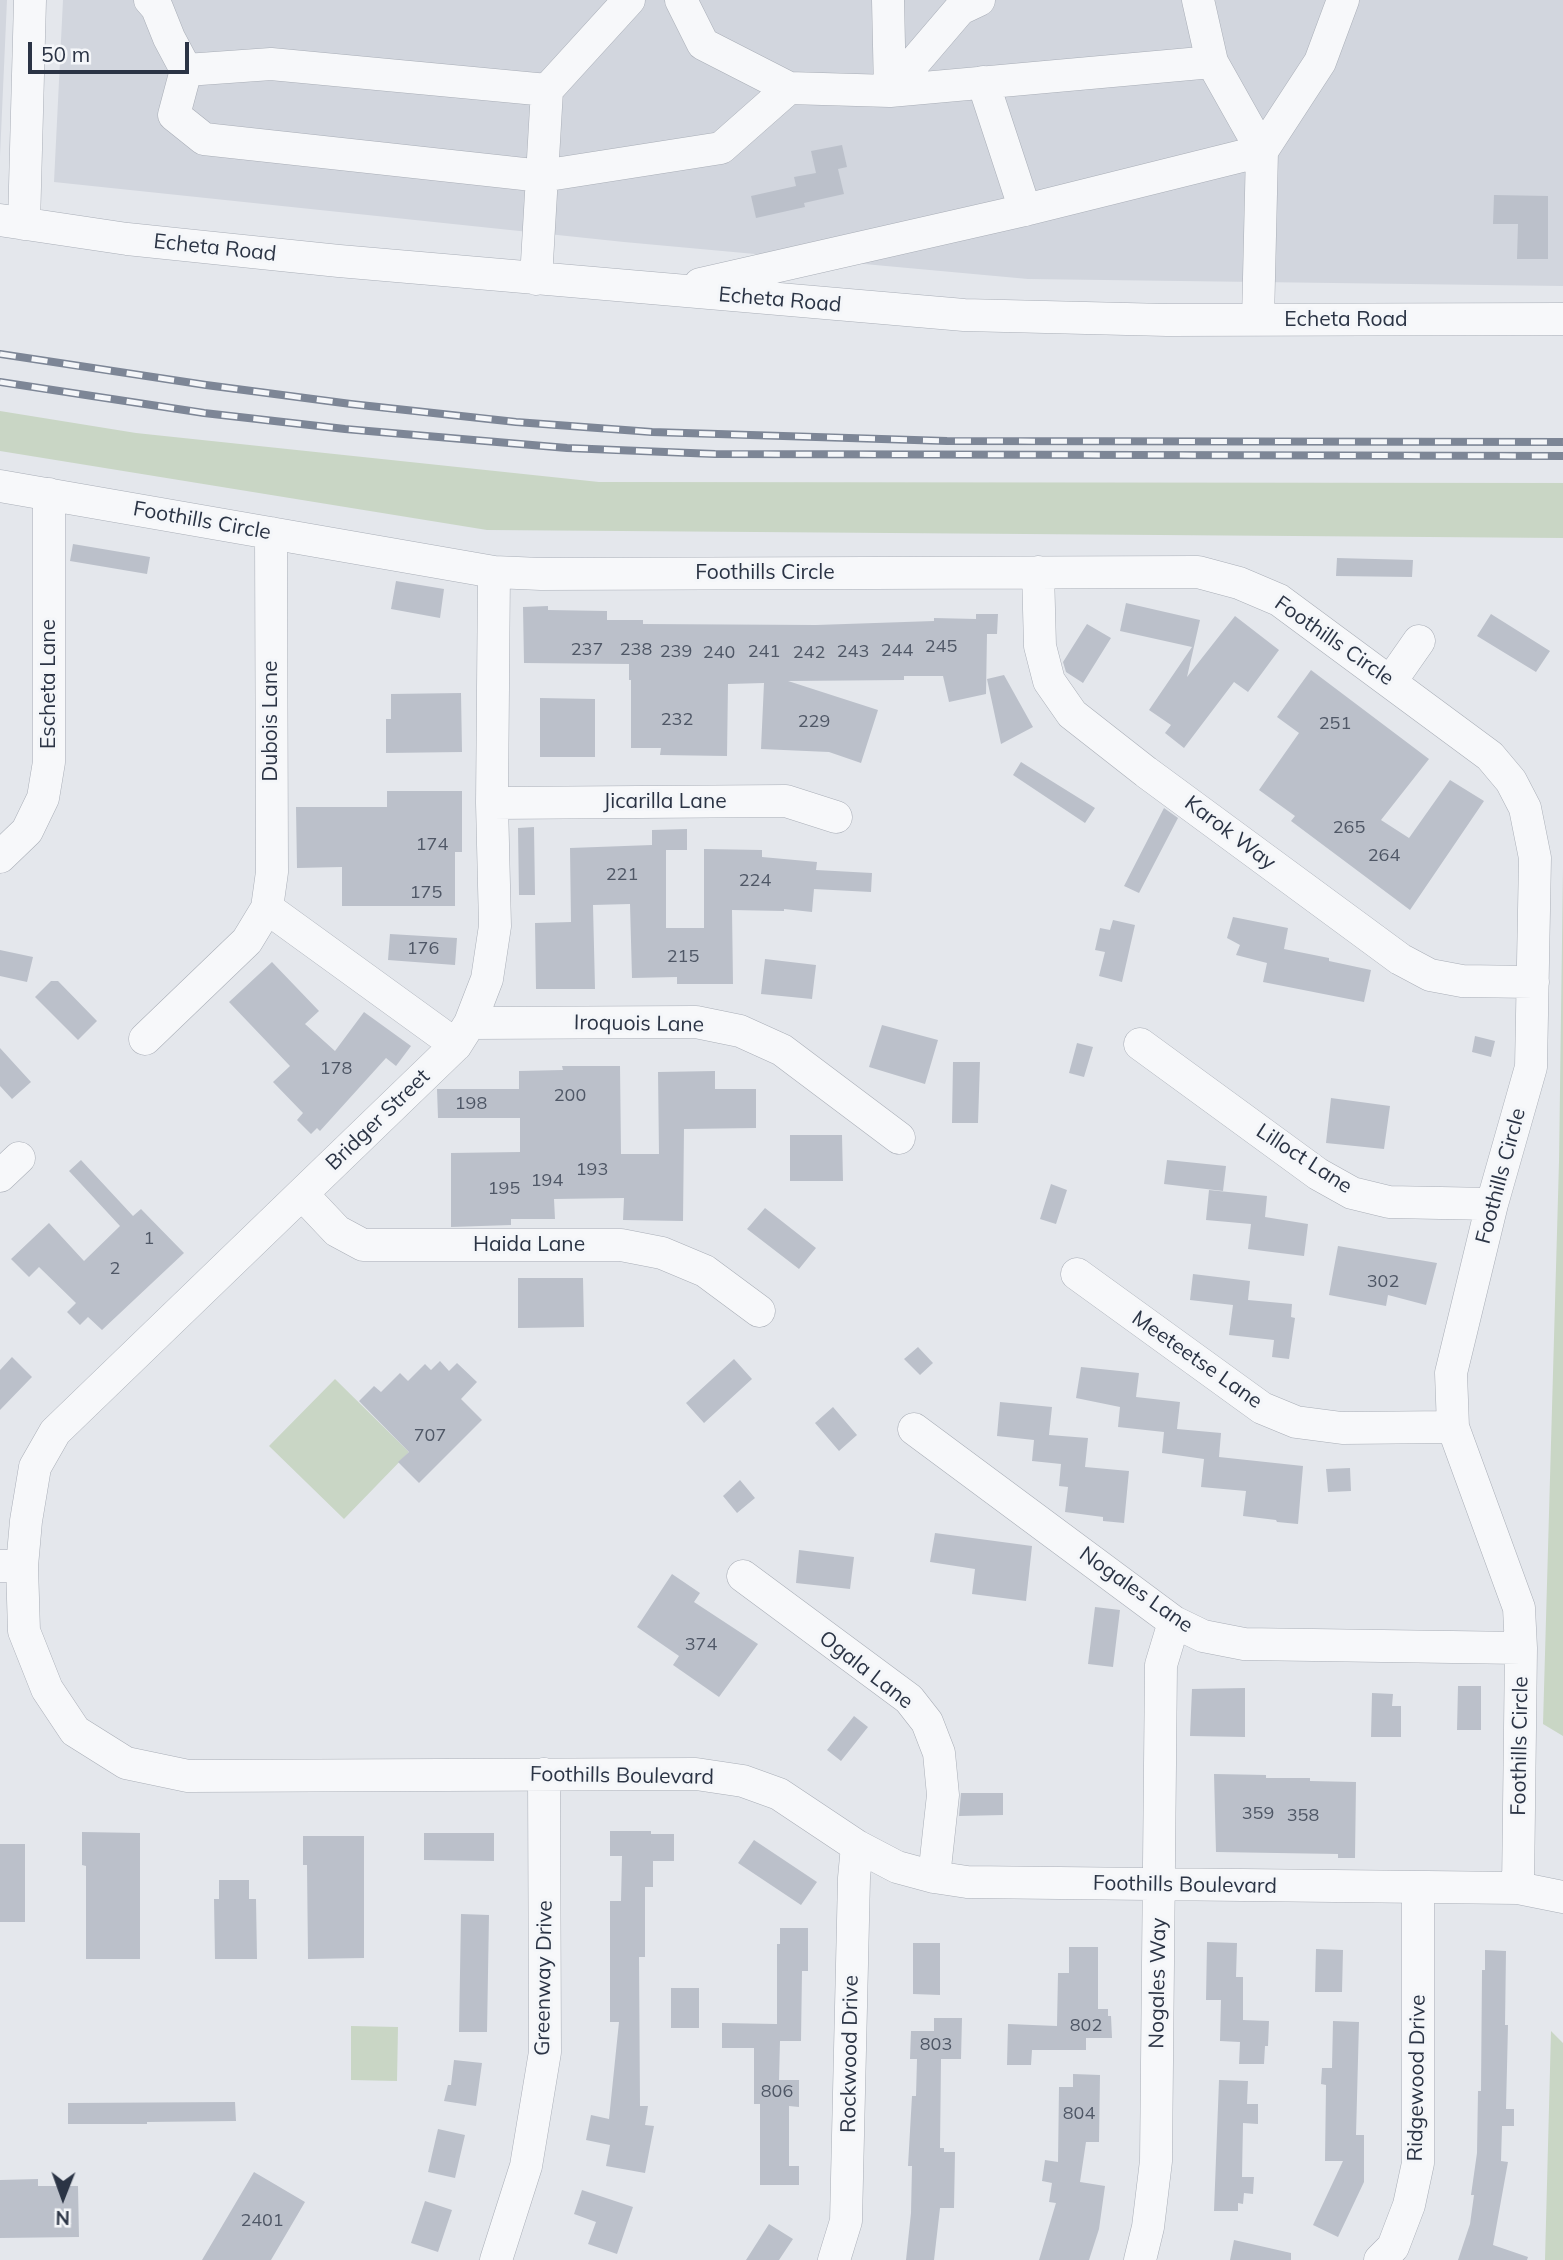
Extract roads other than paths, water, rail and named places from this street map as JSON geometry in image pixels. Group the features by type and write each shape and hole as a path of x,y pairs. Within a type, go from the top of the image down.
{"street":[{"path":"12,222 30,0"},
{"path":"149,0 157,8 186,70 174,116 204,139 542,177 721,148 789,88"},
{"path":"536,279 547,90 629,0"},
{"path":"681,0 703,44 789,88 890,91 1212,62"},
{"path":"888,0 890,91"},
{"path":"890,91 960,9 979,0"},
{"path":"1198,0 1212,62 1262,151 1258,320"},
{"path":"670,291 1025,211 1262,151 1320,62 1343,0"},
{"path":"186,70 271,64 547,90"},
{"path":"983,82 1025,211"},
{"name":"Echeta Road","path":"12,222 127,239 339,261 964,316 1167,320 1563,318"},
{"name":"Foothills Circle","path":"0,486 494,572 541,575 1198,572 1239,583 1279,600 1490,756 1511,781 1525,808 1535,858 1531,1067 1492,1204 1451,1373 1453,1427 1519,1608 1521,1648 1518,1888"},
{"name":"Escheta Lane","path":"0,857 27,831 43,798 49,762 49,494"},
{"name":"Dubois Lane","path":"145,1039 247,941 267,908 272,872 271,533"},
{"name":"Bridger Street","path":"11,1566 26,1521 35,1467 55,1432 302,1194 463,1034 487,979 495,926 492,803 494,572"},
{"name":"Karok Way","path":"1038,572 1040,646 1049,681 1072,714 1146,772 1400,959 1430,975 1462,981 1533,982"},
{"path":"1391,681 1419,641"},
{"name":"Jicarilla Lane","path":"492,803 786,801 836,817"},
{"path":"267,908 463,1034"},
{"name":"Iroquois Lane","path":"463,1034 696,1022 740,1031 782,1050 899,1138"},
{"name":"Lilloct Lane","path":"1140,1044 1318,1174 1352,1193 1389,1202 1492,1204"},
{"name":"Haida Lane","path":"302,1194 337,1231 363,1245 621,1245 662,1253 705,1270 759,1311"},
{"name":"Meeteetse Lane","path":"1077,1274 1262,1408 1296,1422 1342,1428 1453,1427"},
{"name":"Nogales Lane","path":"914,1429 1174,1622 1203,1636 1244,1644 1521,1648"},
{"name":"Foothills Boulevard","path":"11,1566 24,1631 47,1689 75,1731 126,1763 188,1776 696,1774 743,1781 779,1794 857,1846 897,1867 967,1882 1518,1888 1563,1897"},
{"name":"Ogala Lane","path":"743,1576 909,1699 927,1722 939,1754 943,1795 934,1877"},
{"name":"Nogales Way","path":"1140,2260 1148,2227 1156,2161 1161,1665 1174,1622"},
{"name":"Greenway Drive","path":"496,2260 526,2166 545,2052 544,1774"},
{"name":"Rockwood Drive","path":"834,2260 846,2221 857,1846"},
{"name":"Ridgewood Drive","path":"1380,2260 1393,2247 1397,2237 1409,2205 1418,2163 1418,1887"}],"railway":[{"path":"0,354 351,404 516,422 652,432 947,441 1563,442"},
{"path":"0,382 204,413 345,429 567,448 715,454 1563,456"}]}
